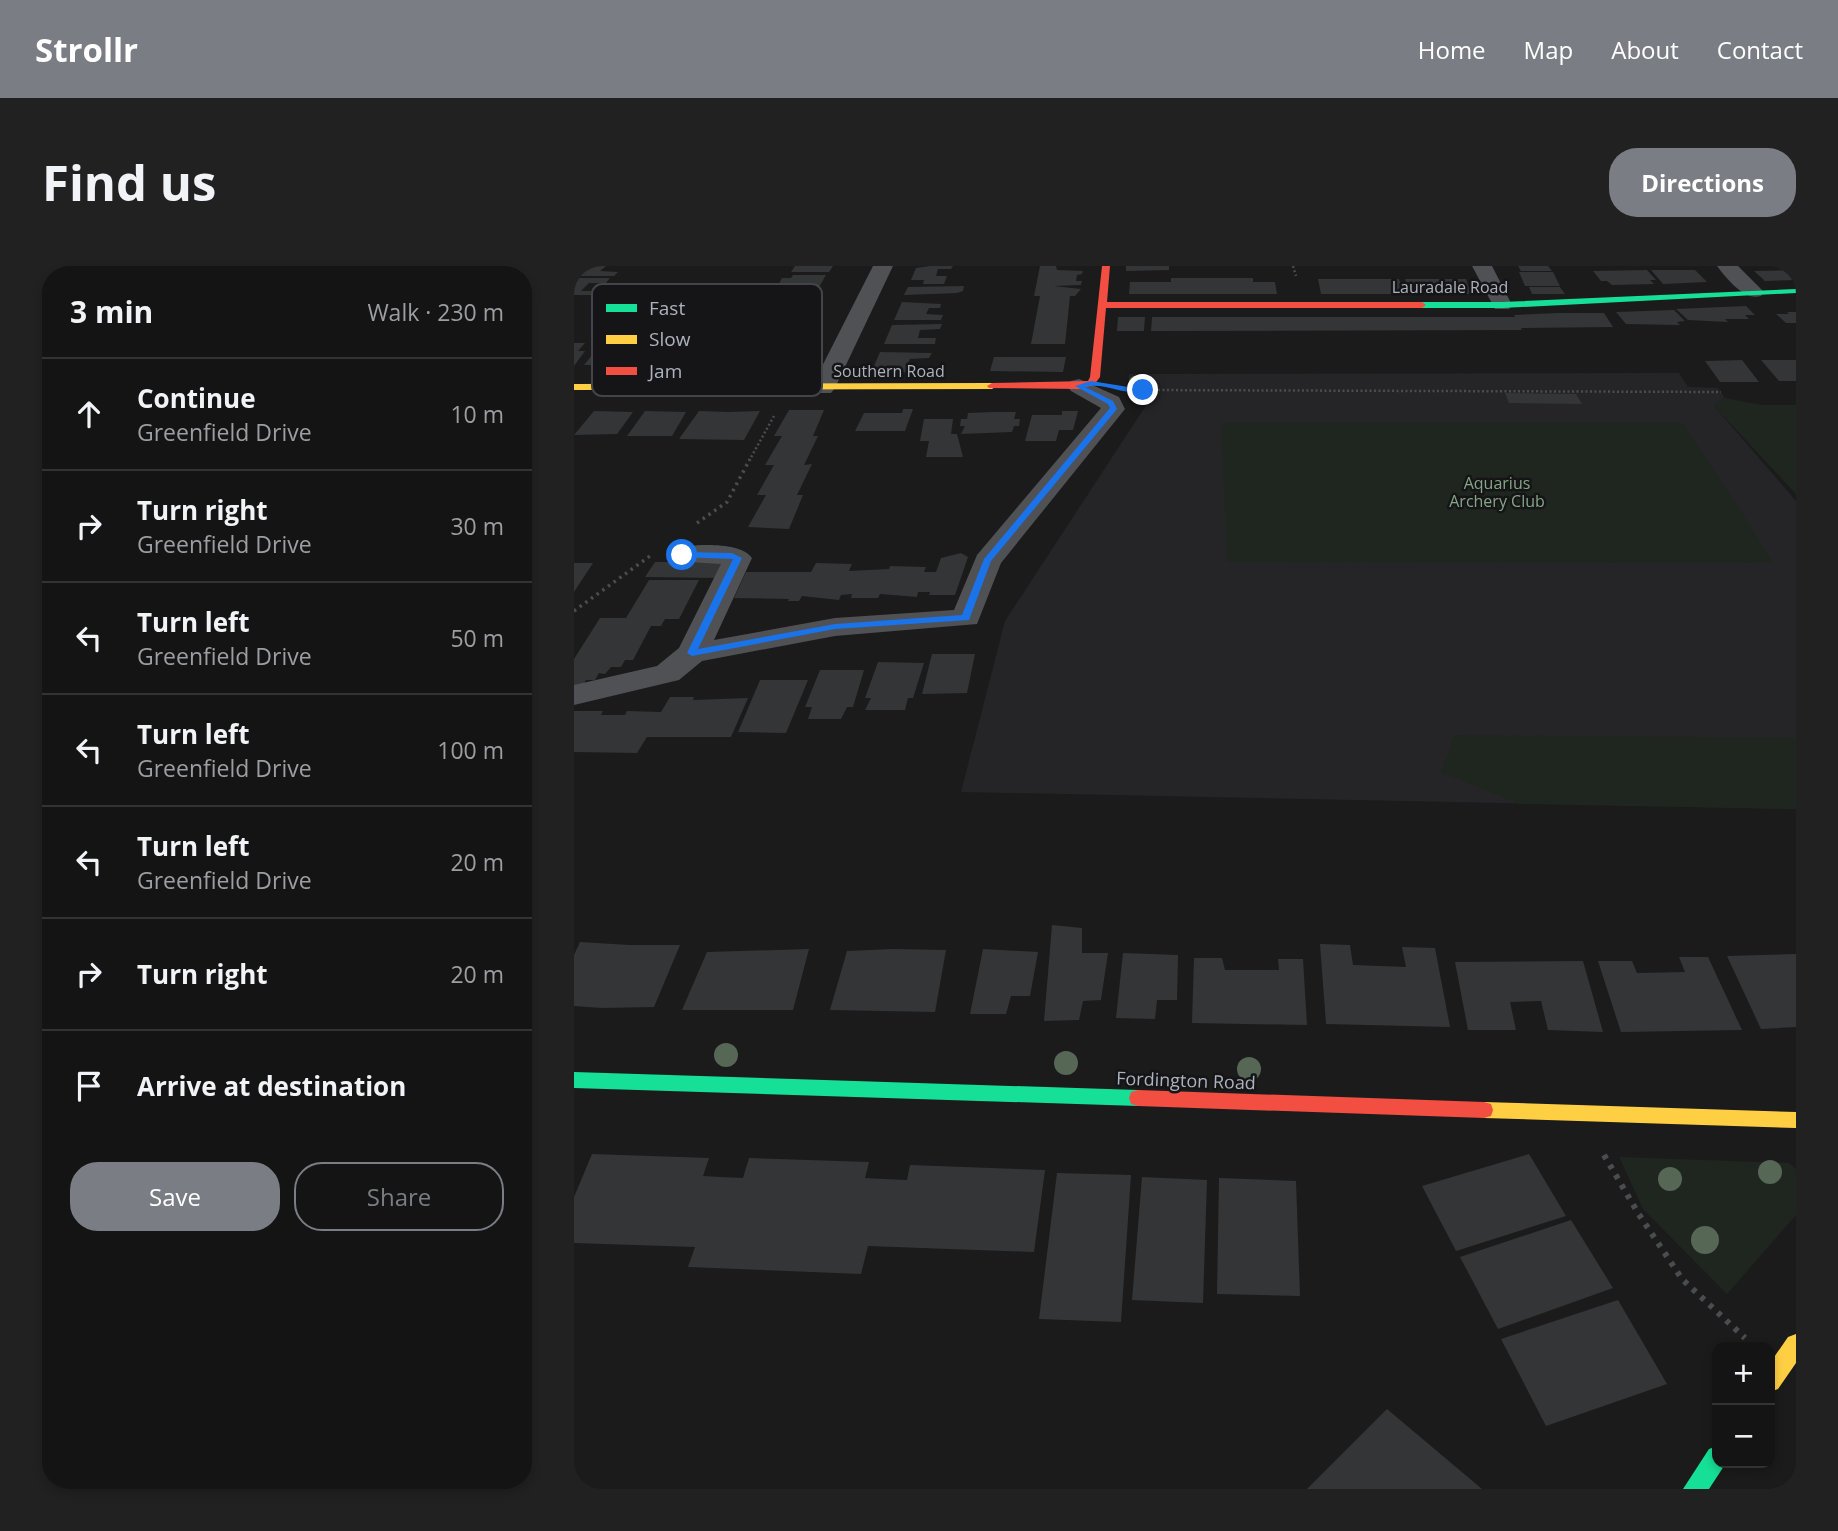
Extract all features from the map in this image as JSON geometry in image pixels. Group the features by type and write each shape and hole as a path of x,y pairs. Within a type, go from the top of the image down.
{"street":[{"path":"823,388 883,266"},
{"path":"692,653 835,627 966,618 987,561 1113,409 1111,402 1085,384 1097,368 1106,266"},
{"path":"1482,266 1502,305"},
{"path":"1727,266 1754,292"},
{"name":"Lauradale Road","path":"1103,305 1502,305 1796,291"},
{"name":"Southern Road","path":"823,388 1085,384"},
{"name":"Southern Road","path":"574,387 592,387"},
{"path":"574,695 668,673 692,653 738,558 732,555 682,555"},
{"name":"Fordington Road","path":"574,1080 1796,1120"},
{"path":"1775,1374 1796,1345"},
{"path":"1695,1489 1712,1464"}],"path":[{"path":"1085,384 1122,390 1721,392"},
{"path":"727,502 785,396"},
{"path":"1591,1114 1606,1160 1682,1279 1749,1342"}],"shaded area":[{"path":"1679,373 1688,387 1718,388 1725,398 1714,406 1796,501 1796,809 961,792 1005,621 1149,401 1143,394 1143,385 1128,385 1129,374"}],"green space":[{"path":"1725,398 1761,405 1796,405 1796,494 1714,406"},
{"name":"Aquarius Archery Club","path":"1221,423 1684,423 1774,563 1227,562"},
{"path":"1454,735 1796,738 1796,809 1519,804 1441,772"},
{"path":"1619,1157 1789,1163 1796,1169 1796,1215 1727,1294 1643,1209"}],"building":[{"path":"575,266 606,266 600,271 618,272 614,276 574,276"},
{"path":"795,266 833,266 829,272 791,272"},
{"path":"953,266 951,269 938,269 936,276 947,276 944,284 923,284 924,280 911,280 916,268"},
{"path":"1040,266 1083,271 1077,275 1076,281 1082,281 1081,285 1054,286 1081,289 1075,296 1070,296 1065,344 1031,344 1040,296 1034,296"},
{"path":"1126,266 1169,266 1169,270 1126,271"},
{"path":"1518,266 1548,266 1552,271 1521,271"},
{"path":"1647,270 1656,280 1650,280 1654,284 1612,285 1601,281 1593,271"},
{"path":"1651,270 1695,270 1707,282 1663,284"},
{"path":"1796,270 1796,280 1765,281 1754,271"},
{"path":"1519,272 1553,272 1560,286 1525,286"},
{"path":"793,275 826,275 821,284 779,284 782,278 791,278"},
{"path":"574,278 610,278 606,283 589,283 581,291 592,291 592,295 574,295"},
{"path":"1171,278 1253,278 1253,282 1275,282 1277,294 1129,294 1130,282 1171,282"},
{"path":"1318,279 1399,279 1404,294 1321,294"},
{"path":"1405,279 1466,279 1471,294 1409,294"},
{"path":"964,286 963,291 957,293 904,295 908,287"},
{"path":"1529,287 1560,287 1565,294 1532,294"},
{"path":"902,302 941,304 940,308 929,308 926,314 943,315 941,320 894,320"},
{"path":"1746,306 1755,315 1745,315 1749,319 1725,319 1728,322 1688,320 1676,309"},
{"path":"1674,310 1685,321 1677,322 1680,325 1626,324 1616,312"},
{"path":"1787,312 1796,312 1796,323 1786,323 1776,314 1789,314"},
{"path":"1604,313 1613,327 1521,328 1522,330 1151,331 1152,317 1515,317 1514,315"},
{"path":"1118,317 1145,317 1144,331 1117,331"},
{"path":"942,324 940,329 920,330 918,338 936,338 935,344 884,344 892,325"},
{"path":"574,343 585,343 578,351 585,351 574,366"},
{"path":"880,352 932,353 929,358 910,359 906,367 927,367 926,372 871,373"},
{"path":"592,355 592,365 584,365"},
{"path":"994,357 1066,357 1063,372 990,371"},
{"path":"1742,360 1759,382 1720,382 1705,361"},
{"path":"1761,360 1796,360 1796,381 1779,381"},
{"path":"1505,393 1576,394 1582,404 1509,403"},
{"path":"903,409 913,409 905,431 855,431 864,413 902,413"},
{"path":"789,410 824,410 813,436 818,436 804,465 812,464 797,495 803,495 789,529 748,527 766,495 757,495 774,465 765,465 782,436 774,436"},
{"path":"594,411 633,412 617,434 574,435"},
{"path":"645,411 686,412 672,436 627,436"},
{"path":"699,411 760,411 744,440 679,439"},
{"path":"1062,411 1078,411 1073,430 1059,430 1056,441 1025,441 1032,415 1062,415"},
{"path":"1016,412 1014,419 1020,419 1019,426 1014,426 1012,432 961,434 965,426 960,426 961,419 967,419 968,413"},
{"path":"924,419 953,419 951,434 957,434 963,457 926,457 929,441 920,441"},
{"path":"961,553 968,557 955,595 929,595 930,592 918,592 917,597 880,594 878,598 851,598 852,594 841,595 839,600 802,596 799,601 734,598 746,572 811,572 816,563 852,564 849,571 889,569 890,566 926,567 924,572 936,572 941,558"},
{"path":"655,562 727,562 719,578 645,577"},
{"path":"574,563 593,563 574,592"},
{"path":"649,580 699,580 679,619 665,619 661,626 651,626 633,660 625,660 621,667 611,667 605,674 599,673 595,680 586,680 582,688 574,688 574,659 600,618 626,618"},
{"path":"932,654 975,654 967,693 922,694"},
{"path":"878,662 924,663 913,698 908,698 905,710 865,710 871,698 865,698"},
{"path":"820,670 864,670 853,707 847,707 841,719 808,719 812,707 805,707"},
{"path":"760,680 808,680 786,733 738,732"},
{"path":"670,697 694,697 693,700 748,698 731,737 647,737 637,753 574,752 574,711 603,711 601,715 625,715 627,711 661,712"},
{"path":"1052,925 1082,928 1082,953 1108,953 1101,1000 1083,1001 1079,1020 1044,1021"},
{"path":"580,942 680,945 654,1007 602,1008 574,1006 574,955"},
{"path":"1320,944 1350,945 1353,965 1406,967 1402,947 1435,948 1450,1027 1326,1024"},
{"path":"809,949 793,1010 682,1010 707,952"},
{"path":"983,949 1038,952 1030,996 1011,996 1006,1014 970,1014"},
{"path":"946,950 935,1012 830,1010 847,951"},
{"path":"1123,953 1178,955 1177,1000 1157,1000 1155,1019 1116,1018"},
{"path":"1796,954 1796,1027 1761,1029 1727,956"},
{"path":"1679,957 1708,957 1742,1030 1621,1032 1598,961 1632,961 1637,973 1685,972"},
{"path":"1194,958 1222,958 1225,970 1279,970 1278,959 1303,959 1307,1025 1192,1023"},
{"path":"1583,961 1603,1032 1548,1030 1541,1001 1510,1002 1516,1030 1468,1030 1455,962"},
{"path":"592,1154 709,1158 703,1176 743,1178 749,1158 869,1162 865,1178 907,1180 910,1165 1045,1170 1034,1252 868,1246 861,1274 688,1267 695,1247 574,1243 574,1197"},
{"path":"1529,1154 1566,1216 1456,1251 1422,1186"},
{"path":"1057,1173 1131,1175 1121,1322 1039,1319"},
{"path":"1142,1177 1207,1180 1203,1303 1132,1300"},
{"path":"1219,1178 1296,1181 1300,1296 1217,1294"},
{"path":"1571,1220 1613,1288 1498,1329 1460,1257"},
{"path":"1618,1300 1667,1384 1546,1426 1501,1339"},
{"path":"1387,1409 1482,1489 1307,1489"}],"traffic: fast":[{"path":"1422,305 1502,305 1796,291"},
{"path":"574,1080 1138,1098"},
{"path":"1695,1489 1712,1464"}],"traffic: slow":[{"path":"822,386 992,386"},
{"path":"574,387 592,387"},
{"path":"1484,1110 1796,1120"},
{"path":"1775,1374 1796,1345"}],"traffic: jam":[{"path":"992,386 1079,386 1091,383 1095,377 1106,266"},
{"path":"1103,305 1422,305"},
{"path":"1138,1098 1484,1110"}],"route":[{"path":"682,555 732,555 738,558 692,653 835,627 966,618 987,561 1113,409 1111,402 1079,386 1091,383 1122,390 1143,390"}]}
